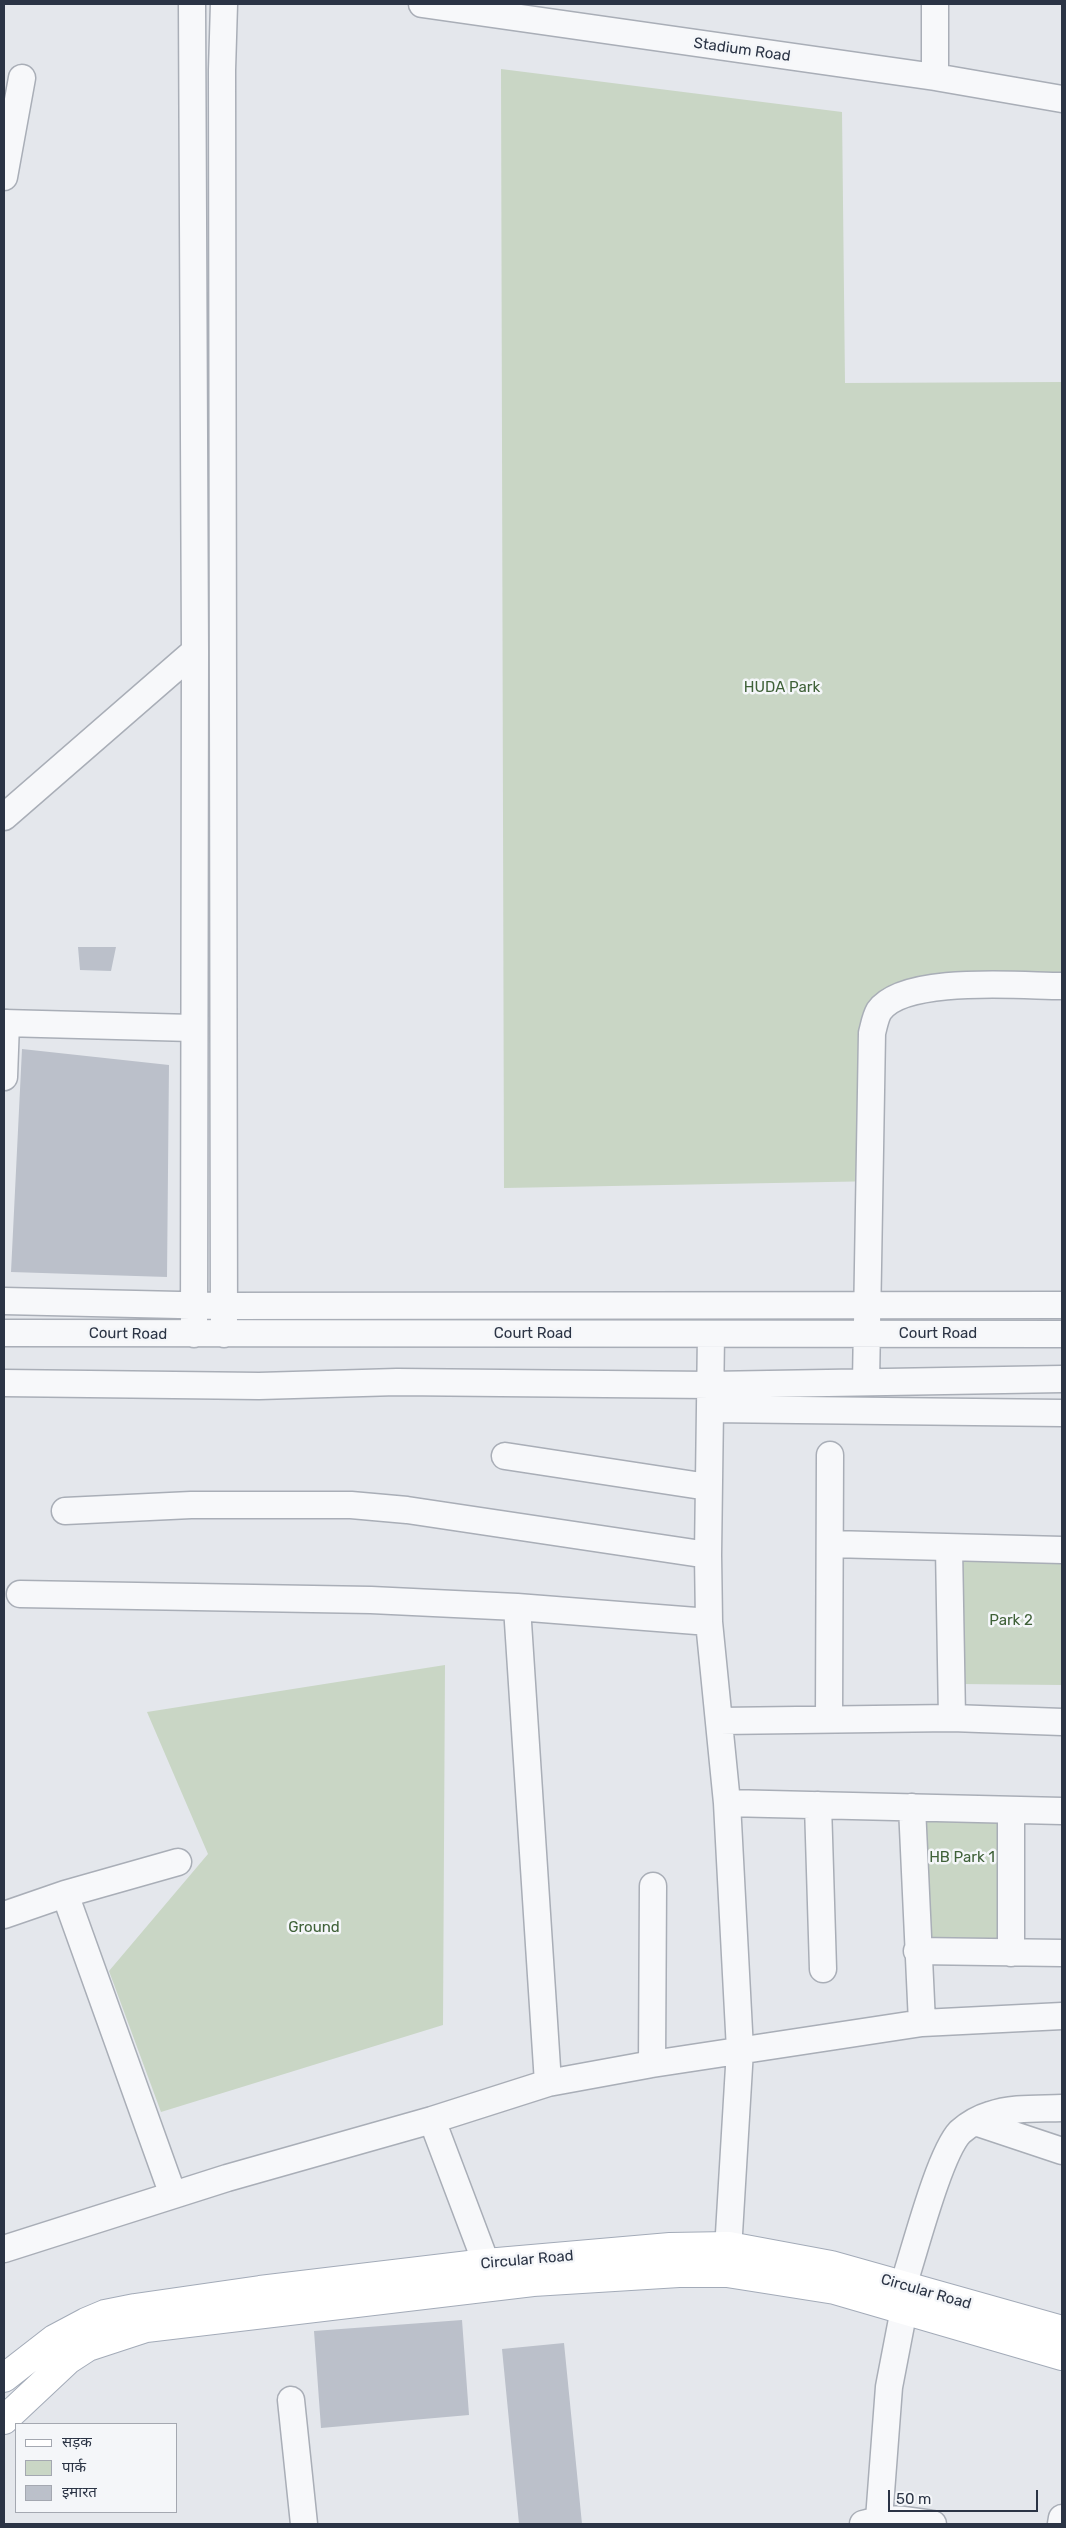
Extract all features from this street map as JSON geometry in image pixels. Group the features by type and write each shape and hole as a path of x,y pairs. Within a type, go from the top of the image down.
{"main road":[{"name":"Circular Road","path":"4,2378 54,2339 105,2314 135,2308 260,2290 486,2263 670,2247 729,2246 831,2265 904,2297 1062,2330"},
{"path":"4,2420 68,2360 88,2347 146,2328 533,2282 680,2273 726,2273 835,2290 904,2297 1062,2356"}],"street":[{"path":"192,4 195,651 192,1028 194,1334"},
{"path":"224,4 222,70 224,1334"},
{"name":"Stadium Road","path":"422,4 935,77 1062,99"},
{"path":"934,4 935,77"},
{"path":"4,177 22,78"},
{"path":"4,817 195,651"},
{"path":"866,1382 872,1033 879,1012 899,997 945,986 1062,986"},
{"path":"4,1077 5,1023 192,1028"},
{"path":"4,1301 193,1306 1062,1305"},
{"name":"Court Road","path":"4,1332 194,1334 1062,1334"},
{"path":"711,1334 708,1487 709,1622 727,1803 740,2050 726,2273"},
{"path":"710,1397 866,1382 1062,1379"},
{"path":"4,1383 259,1386 397,1382 1062,1413"},
{"path":"829,1718 830,1455"},
{"path":"505,1456 708,1487"},
{"path":"65,1511 191,1504 370,1506 708,1555"},
{"path":"831,1544 1062,1550"},
{"path":"949,1548 952,1718"},
{"path":"20,1594 371,1600 517,1607 709,1622"},
{"path":"517,1607 548,2083"},
{"path":"720,1721 829,1718 952,1718 1062,1722"},
{"path":"727,1803 1062,1812"},
{"path":"818,1805 823,1970"},
{"path":"912,1807 917,1951 922,2023"},
{"path":"1011,1810 1011,1953"},
{"path":"4,1916 65,1894 178,1862"},
{"path":"652,1886 652,2064"},
{"path":"65,1894 174,2195"},
{"path":"917,1951 1062,1953"},
{"path":"4,2249 174,2195 432,2120 548,2083 652,2064 922,2023 1062,2016"},
{"path":"933,2524 909,2520 871,2522 889,2386 904,2297 936,2184 951,2147 960,2133 976,2122 990,2115 1010,2110 1062,2108"},
{"path":"432,2120 486,2263"},
{"path":"976,2122 1062,2151"},
{"path":"291,2400 304,2524"},
{"path":"1061,2524 1062,2518"}],"green space":[{"name":"HUDA Park","path":"501,69 842,112 845,383 1062,382 1062,996 883,994 882,1181 504,1188"},
{"name":"Park 2","path":"958,1558 1062,1558 1062,1685 960,1684"},
{"name":"Ground","path":"445,1665 443,2025 161,2112 109,1971 208,1854 147,1712"},
{"name":"HB Park 1","path":"916,1811 1008,1813 1007,1949 920,1947"}],"building":[{"path":"78,947 116,947 111,971 80,970"},
{"path":"22,1049 169,1065 167,1277 11,1272"},
{"path":"462,2320 469,2415 321,2428 314,2331"},
{"path":"564,2343 582,2524 519,2524 502,2349"}]}
